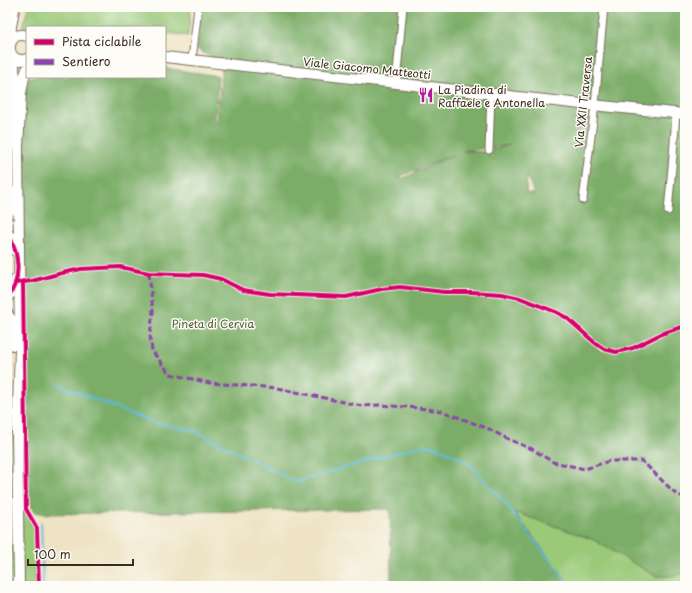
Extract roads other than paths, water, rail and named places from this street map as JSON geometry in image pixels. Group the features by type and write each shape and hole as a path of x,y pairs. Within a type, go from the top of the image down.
{"street":[{"path":"7,215 11,208 12,198 12,133 15,80 13,56 9,49 16,7"},
{"path":"192,60 198,7"},
{"path":"396,83 403,7"},
{"name":"Via XXII Traversa","path":"583,200 595,105 604,7"},
{"path":"11,40 19,35 26,36"},
{"path":"13,56 20,60 26,59"},
{"name":"Viale Giacomo Matteotti","path":"166,57 680,114"},
{"path":"17,433 20,350 18,147 21,93 26,72"},
{"path":"489,150 491,94"},
{"path":"668,211 673,156 680,114"},
{"path":"7,232 15,248 19,264 15,283 7,298"},
{"path":"7,314 12,322 17,433 19,586"}],"waterway":[{"path":"59,385 152,422 195,431 297,482 422,445 433,446 463,459 475,470 506,504 570,586"},
{"path":"41,523 43,586"}],"place":[{"name":"La Piadina di Raffaele e Antonella","path":"426,95"}],"park label":[{"name":"Pineta di Cervia","path":"213,323"}]}
